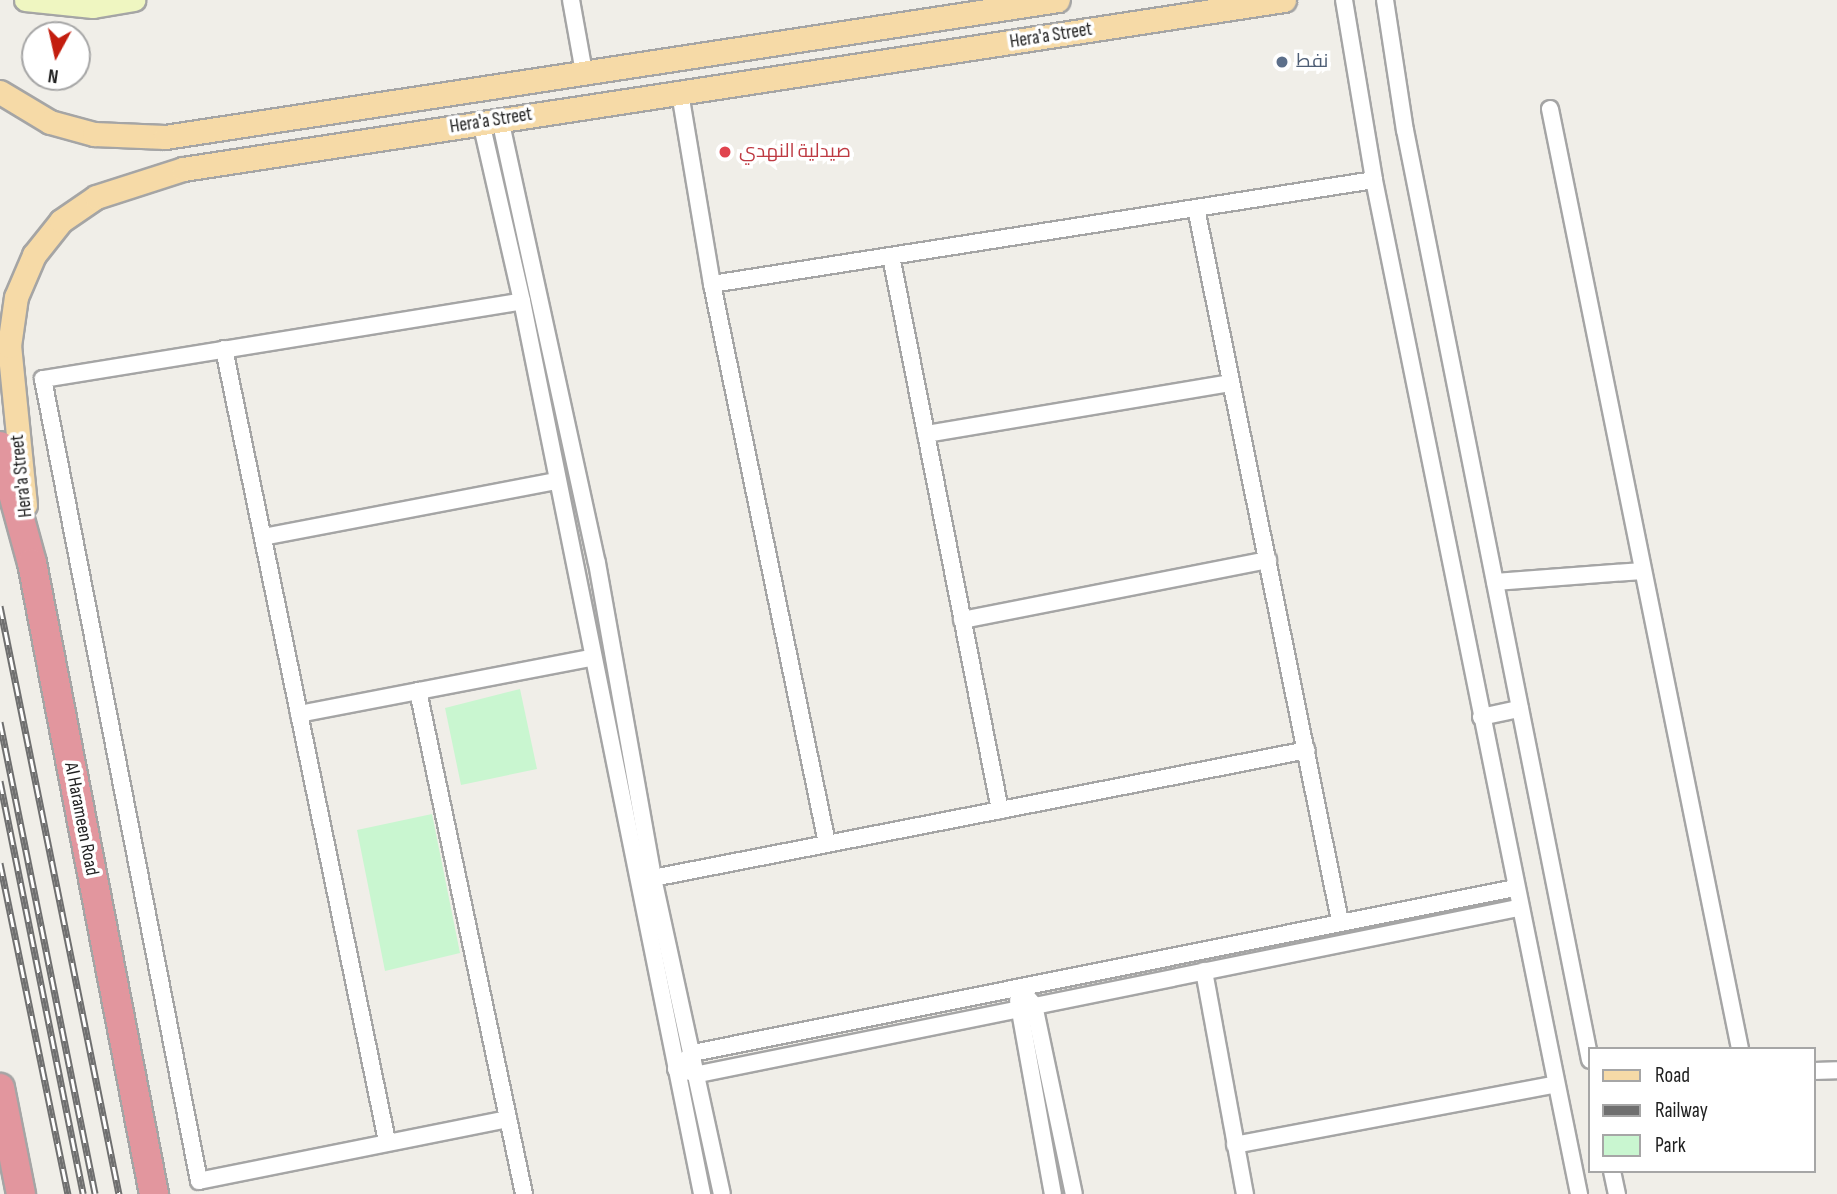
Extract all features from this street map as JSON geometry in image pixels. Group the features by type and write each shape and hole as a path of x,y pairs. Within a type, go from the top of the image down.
{"highway":[{"name":"Al Harameen Road","path":"0,446 32,563 154,1194"},
{"path":"122,1037 164,1194"},
{"path":"0,1088 21,1194"}],"main road":[{"name":"Hera'a Street","path":"0,92 50,122 93,134 165,137 1058,0"},
{"name":"Hera'a Street","path":"32,563 9,346 16,297 34,255 61,221 96,197 183,169 1284,0"},
{"path":"356,107 367,141"}],"street":[{"path":"26,0 93,7 134,0"},
{"path":"571,0 584,72"},
{"path":"1344,0 1374,180 1518,908 1579,1194"},
{"path":"1385,0 1405,130 1588,1050"},
{"path":"680,93 712,284 827,843"},
{"path":"1550,110 1740,1047"},
{"path":"491,121 522,301 591,658 702,1194"},
{"path":"491,121 597,563 653,878 699,1074 722,1194"},
{"path":"712,284 1374,180"},
{"path":"1196,208 1340,921"},
{"path":"891,256 1000,810"},
{"path":"508,1119 387,1141 199,1181 43,379 522,301"},
{"path":"225,349 387,1141"},
{"path":"926,434 1231,383"},
{"path":"263,537 557,481"},
{"path":"962,620 1268,559"},
{"path":"574,569 597,563"},
{"path":"1495,582 1643,570"},
{"path":"299,714 591,658"},
{"path":"418,691 524,1194"},
{"path":"1481,717 1520,709"},
{"path":"653,878 1307,750"},
{"path":"676,1069 693,1053 1515,888"},
{"path":"676,1069 699,1074 1518,908"},
{"path":"1204,971 1245,1194"},
{"path":"1018,987 1034,1005 1074,1194"},
{"path":"1018,987 1017,1009 1053,1194"},
{"path":"1816,1071 1837,1070"},
{"path":"1235,1145 1554,1085"},
{"path":"1612,1173 1613,1193"}],"green space":[{"path":"520,689 537,769 461,785 445,708"},
{"path":"432,814 460,953 385,971 357,830"}],"railway":[{"path":"0,606 119,1194"},
{"path":"0,722 95,1194"},
{"path":"0,781 83,1194"},
{"path":"0,863 68,1194"}],"place":[{"name":"نفط","path":"1282,62"},
{"name":"صيدلية النهدي","path":"725,152"}]}
